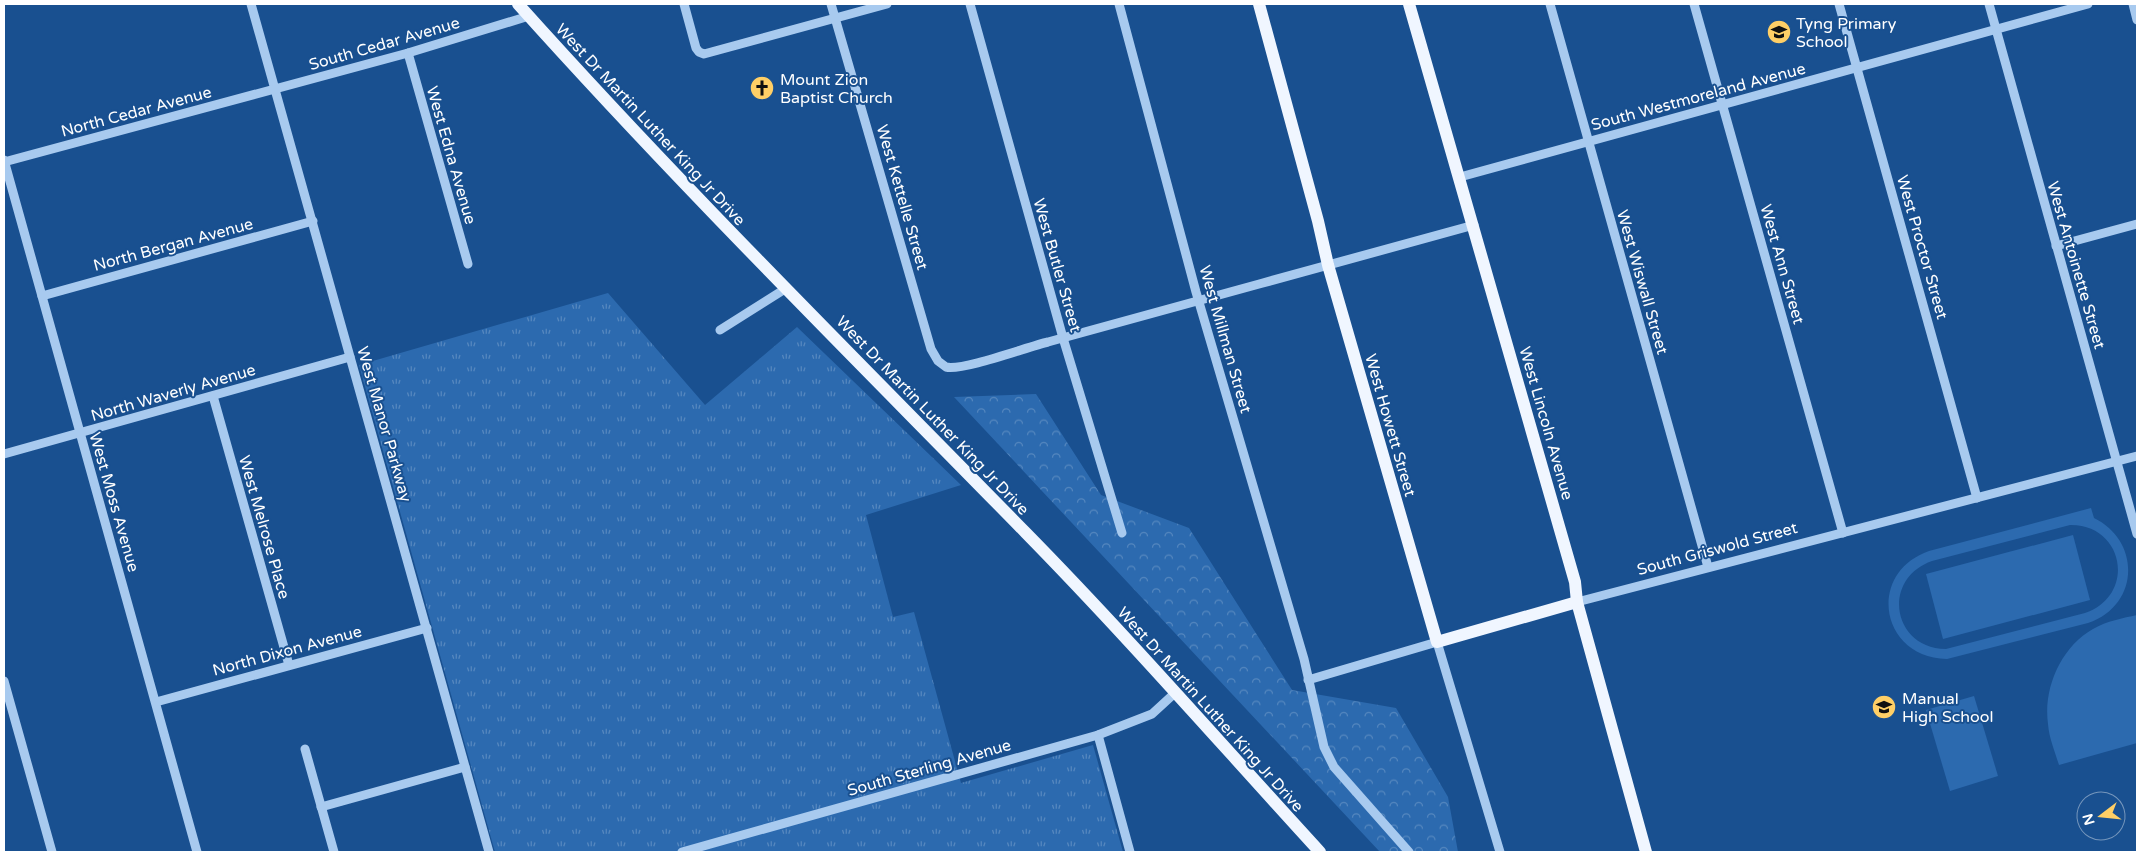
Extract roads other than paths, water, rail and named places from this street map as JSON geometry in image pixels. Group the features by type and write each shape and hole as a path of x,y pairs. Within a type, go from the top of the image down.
{"main road":[{"name":"West Dr Martin Luther King Jr Drive","path":"518,4 658,156 1026,533 1176,692 1320,852"},
{"name":"West Howett Street","path":"1259,4 1318,221 1328,265 1437,642"},
{"name":"West Lincoln Avenue","path":"1409,4 1575,582 1577,602 1646,852"},
{"name":"South Griswold Street","path":"1437,642 1577,602"}],"street":[{"name":"West Manor Parkway","path":"251,4 489,852"},
{"path":"684,4 696,48 704,54 887,4"},
{"name":"West Kettelle Street","path":"831,4 931,349 936,358 944,366 961,367 1063,338"},
{"name":"West Butler Street","path":"970,4 1063,338 1122,533"},
{"name":"West Millman Street","path":"1119,4 1199,302 1304,659 1324,747 1331,762 1409,852"},
{"name":"West Wiswall Street","path":"1550,4 1708,567"},
{"name":"West Ann Street","path":"1694,4 1843,533"},
{"name":"West Proctor Street","path":"1839,4 1978,498"},
{"name":"West Antoinette Street","path":"1989,4 2137,534"},
{"name":"South Westmoreland Avenue","path":"1460,177 2088,4"},
{"path":"2133,4 2137,20"},
{"name":"South Cedar Avenue","path":"276,89 408,53 529,16"},
{"name":"West Edna Avenue","path":"408,53 468,264"},
{"name":"North Cedar Avenue","path":"4,164 276,89"},
{"name":"West Moss Avenue","path":"4,164 197,852"},
{"name":"North Bergan Avenue","path":"42,296 313,221"},
{"path":"2056,246 2137,224"},
{"path":"1063,338 1474,225"},
{"path":"720,330 786,289"},
{"name":"North Waverly Avenue","path":"4,454 350,357"},
{"name":"West Melrose Place","path":"213,396 289,665"},
{"name":"South Griswold Street","path":"1577,602 2137,456"},
{"name":"North Dixon Avenue","path":"156,702 427,628"},
{"name":"South Griswold Street","path":"1308,680 1437,642"},
{"name":"West Howett Street","path":"1437,642 1500,852"},
{"path":"4,681 52,852"},
{"name":"South Sterling Avenue","path":"682,852 1098,735 1152,714 1176,692"},
{"path":"1098,735 1130,852"},
{"path":"305,749 334,852"},
{"path":"321,807 465,767"}],"place":[{"name":"Tyng Primary School","path":"1779,32"},
{"name":"Mount Zion Baptist Church","path":"762,88"},
{"name":"Manual High School","path":"1884,707"}]}
